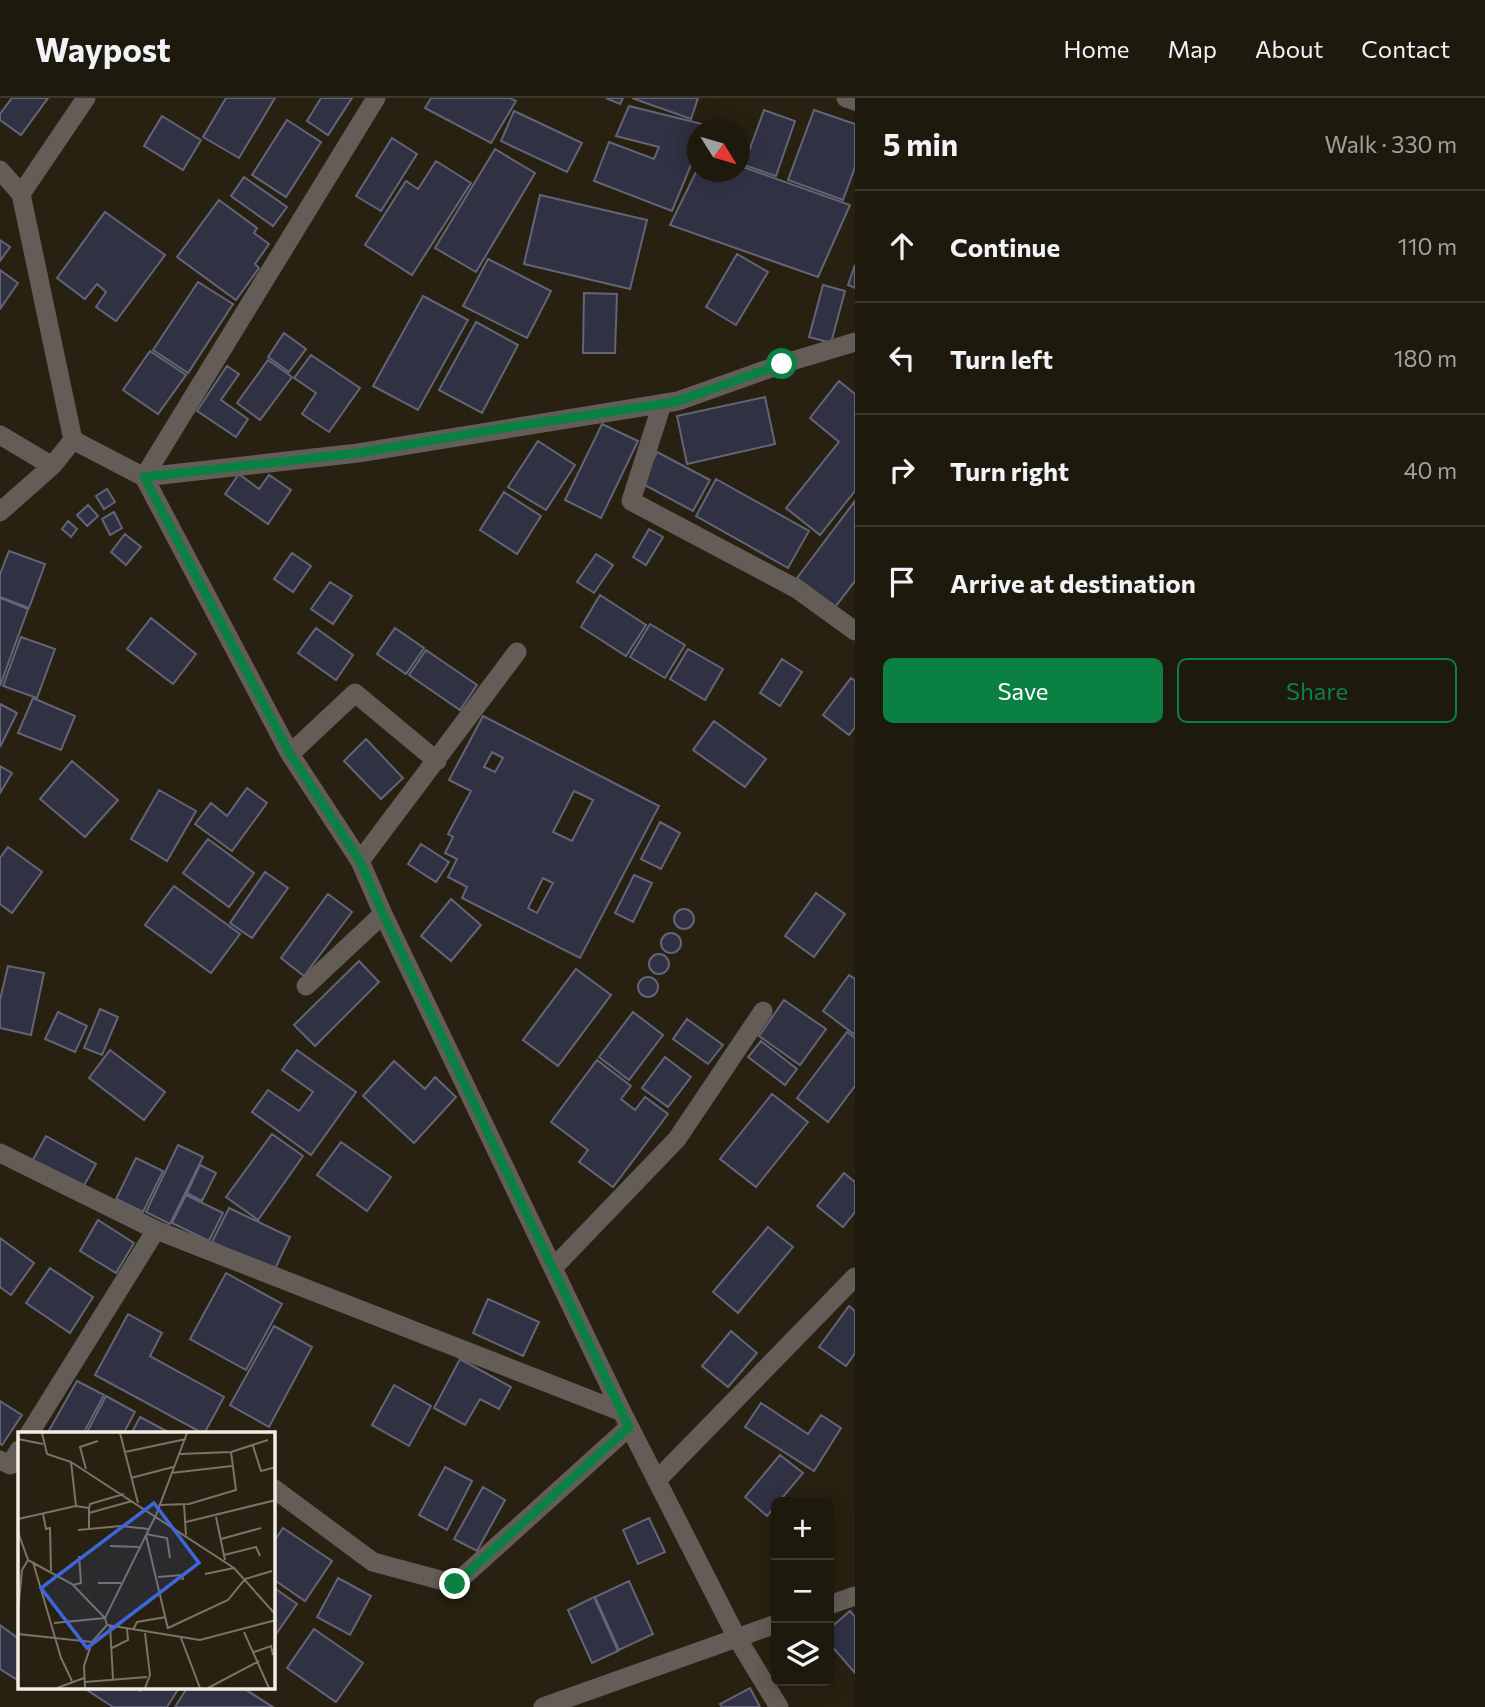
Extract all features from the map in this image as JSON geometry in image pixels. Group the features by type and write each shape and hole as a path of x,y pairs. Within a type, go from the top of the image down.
{"street":[{"path":"21,194 86,98"},
{"path":"144,477 376,98"},
{"path":"846,98 855,101"},
{"path":"0,170 21,194 73,440"},
{"path":"73,440 144,477 358,453 678,401 782,364 855,342"},
{"path":"662,404 631,501 797,589 855,631"},
{"path":"0,435 52,466"},
{"path":"0,512 52,466 73,440"},
{"path":"144,477 290,754 360,861 625,1420 737,1638 779,1707"},
{"path":"360,861 517,652"},
{"path":"290,754 355,693 437,761"},
{"path":"306,986 383,914"},
{"path":"553,1269 677,1139 763,1011"},
{"path":"0,1153 156,1230 625,1420"},
{"path":"30,1432 156,1230"},
{"path":"657,1480 855,1277"},
{"path":"275,1489 373,1562 455,1584 625,1420"},
{"path":"0,1460 9,1465 18,1452"},
{"path":"834,1603 855,1596"},
{"path":"543,1707 771,1626"}],"building":[{"path":"12,98 48,98 21,135 0,120 0,114"},
{"path":"226,98 275,98 239,158 203,137"},
{"path":"321,98 352,98 328,135 307,121"},
{"path":"431,98 510,98 516,101 491,143 425,108"},
{"path":"606,98 623,98 620,104"},
{"path":"632,98 698,98 691,119"},
{"path":"629,106 687,120 687,175 672,211 594,181 609,142 654,159 659,147 616,136"},
{"path":"764,110 795,121 776,176 750,167 750,148"},
{"path":"814,110 855,124 855,167 843,200 788,180"},
{"path":"514,111 582,143 567,172 501,141"},
{"path":"162,116 201,140 183,170 144,146"},
{"path":"287,120 321,142 286,197 252,175"},
{"path":"392,138 417,154 381,211 356,196"},
{"path":"495,149 535,173 476,272 435,248"},
{"path":"436,161 471,183 412,275 365,245 406,181 418,189"},
{"path":"750,170 850,205 818,277 670,225 691,182 750,182"},
{"path":"244,177 287,207 273,226 231,196"},
{"path":"540,195 647,220 630,289 524,264"},
{"path":"219,200 257,228 254,233 269,244 255,264 259,268 236,300 177,257"},
{"path":"105,212 165,255 116,321 96,307 106,292 97,284 85,299 57,278"},
{"path":"0,240 10,247 0,261"},
{"path":"737,254 768,272 736,325 706,307"},
{"path":"488,259 551,291 527,338 463,306"},
{"path":"855,265 855,288 848,285"},
{"path":"0,270 18,283 0,309"},
{"path":"198,282 233,304 188,373 153,350"},
{"path":"823,285 845,291 831,343 809,337"},
{"path":"584,293 617,294 615,353 583,353"},
{"path":"423,296 468,320 418,410 373,386"},
{"path":"476,322 518,345 482,413 439,390"},
{"path":"284,333 306,349 289,372 268,357"},
{"path":"150,351 186,375 158,414 123,390"},
{"path":"311,355 360,388 329,432 302,414 316,393 294,378"},
{"path":"268,360 292,377 260,420 237,403"},
{"path":"227,366 239,374 221,400 248,419 236,437 197,411"},
{"path":"839,381 855,394 855,491 820,535 786,508 839,442 810,418"},
{"path":"765,397 775,444 687,464 677,416"},
{"path":"602,424 638,441 601,518 565,500"},
{"path":"538,441 575,465 546,510 508,487"},
{"path":"657,452 710,480 693,511 641,483"},
{"path":"239,474 259,489 269,475 291,490 268,524 225,494"},
{"path":"716,479 809,531 788,568 696,516"},
{"path":"107,489 115,502 104,509 96,496"},
{"path":"504,492 541,516 517,554 480,530"},
{"path":"855,501 855,581 835,607 797,578"},
{"path":"88,505 98,516 87,526 77,515"},
{"path":"114,512 122,528 110,535 102,519"},
{"path":"68,521 77,529 71,537 62,529"},
{"path":"649,529 663,537 646,565 633,557"},
{"path":"125,534 141,547 126,565 111,552"},
{"path":"9,551 45,564 29,608 0,597 0,574"},
{"path":"292,553 311,566 293,592 274,579"},
{"path":"596,554 613,565 594,593 577,582"},
{"path":"330,582 352,596 333,624 311,609"},
{"path":"600,595 646,625 626,656 581,627"},
{"path":"0,598 28,609 0,686"},
{"path":"151,618 196,654 173,684 127,649"},
{"path":"650,624 685,645 665,678 630,657"},
{"path":"316,628 353,655 336,680 298,653"},
{"path":"395,628 424,648 406,674 377,654"},
{"path":"21,637 55,649 37,698 3,686"},
{"path":"688,649 723,669 705,700 670,679"},
{"path":"426,650 477,685 460,710 409,675"},
{"path":"782,659 802,672 780,706 760,693"},
{"path":"851,678 855,681 855,727 849,735 823,715"},
{"path":"33,698 75,716 61,750 18,733"},
{"path":"0,704 17,713 0,747"},
{"path":"483,716 659,806 580,958 462,898 467,887 448,877 457,859 445,853 453,837 448,834 471,791 449,780","holes":["492,752 503,758 495,772 484,767","574,791 593,800 572,841 553,832","543,878 553,883 537,913 528,908"]},
{"path":"714,721 766,759 745,787 693,750"},
{"path":"366,739 403,778 381,799 344,761"},
{"path":"72,761 118,800 85,837 40,799"},
{"path":"0,766 12,773 0,793"},
{"path":"247,788 267,803 232,851 195,824 211,803 227,816"},
{"path":"159,790 196,811 167,861 131,839"},
{"path":"660,822 680,833 661,869 641,859"},
{"path":"208,839 254,873 229,907 183,873"},
{"path":"421,844 449,862 436,882 408,864"},
{"path":"8,847 42,872 12,913 0,904 0,858"},
{"path":"265,872 288,888 252,938 230,923"},
{"path":"634,875 652,883 633,922 615,913"},
{"path":"174,886 240,934 211,973 145,925"},
{"path":"816,893 845,914 814,957 785,936"},
{"path":"328,894 352,912 304,976 281,958"},
{"path":"451,899 481,925 451,961 421,936"},
{"path":"684,909 691,912 694,919 691,926 684,929 677,926 674,919 677,912"},
{"path":"671,933 678,936 681,943 678,950 671,953 664,950 661,943 664,936"},
{"path":"659,954 666,957 669,964 666,971 659,974 652,971 649,964 652,957"},
{"path":"359,961 379,982 315,1046 294,1025"},
{"path":"8,966 44,973 31,1035 0,1028 0,1000"},
{"path":"576,969 611,995 558,1066 523,1040"},
{"path":"849,975 855,979 855,1035 823,1011"},
{"path":"648,977 655,980 658,987 655,994 648,997 641,994 638,987 641,980"},
{"path":"784,1000 826,1029 800,1065 759,1036"},
{"path":"100,1009 118,1017 102,1055 84,1048"},
{"path":"58,1012 87,1026 75,1052 45,1039"},
{"path":"633,1012 663,1035 629,1080 599,1057"},
{"path":"687,1019 723,1045 708,1064 673,1039"},
{"path":"847,1032 855,1038 855,1086 828,1122 797,1098"},
{"path":"761,1041 797,1069 785,1085 748,1057"},
{"path":"110,1050 165,1092 144,1120 89,1078"},
{"path":"297,1050 356,1092 311,1155 252,1112 268,1090 299,1111 313,1092 282,1070"},
{"path":"665,1057 691,1077 668,1107 642,1088"},
{"path":"597,1060 631,1086 621,1099 635,1110 645,1097 668,1114 613,1187 579,1162 588,1150 551,1122"},
{"path":"394,1061 425,1089 435,1077 456,1097 414,1143 363,1096"},
{"path":"772,1094 808,1122 756,1187 720,1159"},
{"path":"272,1134 303,1156 258,1220 226,1197"},
{"path":"46,1136 96,1164 81,1191 31,1163"},
{"path":"341,1142 391,1177 367,1211 317,1175"},
{"path":"178,1145 203,1157 170,1224 146,1212"},
{"path":"136,1158 163,1171 143,1212 116,1199"},
{"path":"200,1165 216,1173 202,1201 187,1193"},
{"path":"844,1173 855,1182 855,1212 843,1227 817,1206"},
{"path":"186,1195 223,1213 209,1241 172,1223"},
{"path":"229,1208 290,1237 274,1271 212,1242"},
{"path":"98,1220 134,1243 116,1273 80,1251"},
{"path":"768,1227 793,1247 738,1313 713,1292"},
{"path":"0,1238 34,1263 11,1295 0,1287"},
{"path":"50,1268 93,1297 70,1333 26,1303"},
{"path":"226,1273 282,1304 246,1370 190,1339"},
{"path":"488,1299 539,1322 523,1356 473,1333"},
{"path":"849,1306 855,1311 855,1353 846,1366 819,1347"},
{"path":"128,1314 162,1333 150,1356 224,1397 205,1432 200,1432 95,1375"},
{"path":"274,1326 312,1347 269,1427 230,1405"},
{"path":"731,1331 757,1353 728,1387 702,1366"},
{"path":"460,1359 511,1387 499,1409 480,1399 465,1425 434,1408"},
{"path":"77,1381 104,1395 84,1432 48,1432"},
{"path":"394,1385 431,1406 409,1446 372,1425"},
{"path":"106,1396 135,1412 124,1432 87,1432"},
{"path":"0,1401 22,1415 2,1445 0,1444"},
{"path":"761,1403 808,1434 821,1415 841,1428 814,1471 745,1427"},
{"path":"140,1417 168,1432 132,1432"},
{"path":"780,1455 803,1473 783,1497 771,1497 771,1511 767,1516 745,1497"},
{"path":"445,1467 472,1481 447,1530 419,1515"},
{"path":"483,1487 505,1500 477,1551 454,1539"},
{"path":"649,1518 665,1552 638,1564 623,1530"},
{"path":"283,1528 332,1561 305,1601 275,1580 275,1540"},
{"path":"338,1578 371,1596 350,1635 317,1617"},
{"path":"629,1581 653,1634 619,1650 595,1597"},
{"path":"275,1588 297,1604 275,1636"},
{"path":"594,1597 618,1651 592,1663 568,1610"},
{"path":"850,1611 855,1617 855,1673 834,1649 834,1625"},
{"path":"0,1625 18,1638 18,1676 16,1679 0,1669"},
{"path":"314,1629 363,1663 336,1702 287,1668"},
{"path":"750,1688 760,1707 722,1707 720,1704"},
{"path":"87,1690 178,1690 167,1707 113,1707"},
{"path":"186,1690 246,1690 273,1707 175,1707"}],"route":[{"path":"455,1584 629,1427 360,861 290,754 144,477 358,453 662,404 678,401 782,364"}]}
